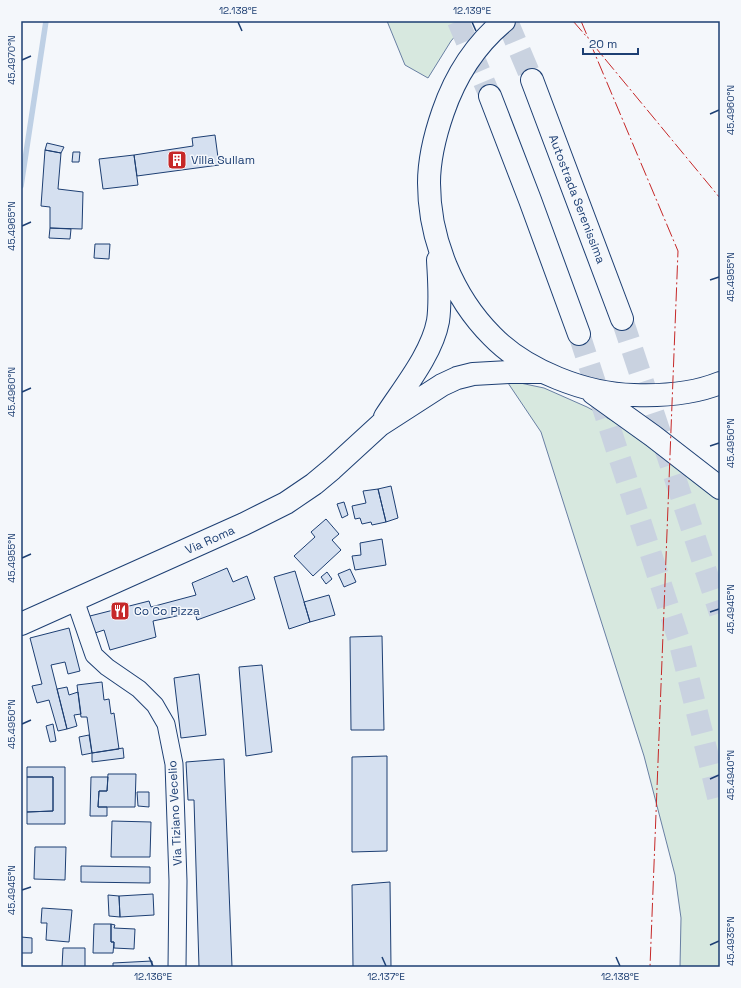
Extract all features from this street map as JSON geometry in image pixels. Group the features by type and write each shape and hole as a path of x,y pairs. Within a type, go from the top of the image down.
{"main road":[{"path":"380,425 428,349 438,322 440,286 436,237 429,184 431,154 438,128 447,99 460,74 476,49 504,21"},
{"name":"Autostrada Serenissima","path":"532,80 622,319"},
{"path":"490,96 579,334"},
{"path":"436,237 454,283 482,324 493,337 509,351 545,372 586,388 619,395 685,393 720,383"},
{"path":"380,425 428,394 457,378 490,372 545,372"},
{"path":"586,388 653,436 720,488"},
{"name":"Via Roma","path":"21,624 244,524 286,503 314,484 380,425"}],"street":[{"name":"Via Tiziano Vecelio","path":"75,600 94,655 106,666 139,689 155,705 166,724 174,764 178,881 177,967"}],"shaded area":[{"path":"387,21 468,21 451,41 428,78 405,65"},
{"path":"506,380 544,388 587,407 637,434 720,500 720,967 680,967 681,918 675,875 644,756 541,432"}],"building":[{"name":"Villa Sullam","path":"215,135 219,165 137,176 134,155 193,146 192,138"},
{"path":"47,143 64,147 61,153 45,150"},
{"path":"45,150 61,153 58,189 83,192 82,229 50,228 50,207 41,206"},
{"path":"73,152 80,152 79,162 72,162"},
{"path":"134,155 138,185 103,189 99,159"},
{"path":"50,228 71,229 70,239 49,238"},
{"path":"95,244 110,244 109,259 94,258"},
{"path":"391,486 398,518 386,522 378,489"},
{"path":"378,489 386,522 372,525 371,522 362,524 360,518 355,519 352,506 366,503 363,491"},
{"path":"344,502 348,515 342,518 337,504"},
{"path":"326,519 339,534 332,540 341,550 313,576 294,556 315,537 311,532"},
{"path":"382,539 386,565 355,570 352,556 361,555 360,543"},
{"path":"227,568 233,582 247,576 255,599 197,620 195,612 153,621 156,637 110,650 104,630 92,634 86,617 149,601 151,607 196,595 192,583"},
{"path":"350,569 356,582 344,587 338,574"},
{"path":"295,571 310,622 289,629 274,577"},
{"path":"327,572 332,579 326,584 321,577"},
{"path":"329,595 335,615 310,622 304,602"},
{"path":"69,628 80,671 68,674 65,662 51,665 67,729 58,731 49,700 37,703 32,686 42,684 30,638"},
{"path":"382,636 384,730 351,730 350,637"},
{"path":"262,665 272,752 246,756 239,667"},
{"path":"199,674 206,735 181,738 174,678"},
{"path":"102,682 104,700 109,699 111,714 114,713 119,749 92,753 87,717 81,717 77,685"},
{"path":"67,687 69,695 78,692 81,714 74,715 77,726 67,729 57,689"},
{"path":"53,724 56,741 50,742 46,726"},
{"path":"89,735 92,753 82,755 79,737"},
{"path":"123,748 124,758 92,762 92,753"},
{"path":"387,756 387,851 352,852 352,757"},
{"path":"224,759 232,967 199,967 194,800 188,800 186,762"},
{"path":"27,767 65,767 65,824 27,824 27,812 53,811 53,777 27,777"},
{"path":"108,774 136,774 135,807 98,807 99,791 107,791"},
{"path":"27,777 53,777 53,811 27,812"},
{"path":"91,777 108,777 107,791 99,791 98,807 107,807 107,816 90,816"},
{"path":"137,792 149,792 149,807 138,806"},
{"path":"112,821 151,822 150,857 111,857"},
{"path":"35,847 66,847 65,880 34,879"},
{"path":"81,866 150,867 150,883 81,882"},
{"path":"390,882 391,967 353,967 352,885"},
{"path":"153,894 154,915 120,917 119,896"},
{"path":"108,895 119,896 120,917 109,916"},
{"path":"42,908 72,910 69,942 46,940 47,923 41,923"},
{"path":"94,924 111,924 111,942 114,942 113,953 93,953"},
{"path":"111,924 115,925 114,928 135,929 134,949 114,948 114,942 111,942"},
{"path":"21,937 32,938 32,953 21,953"},
{"path":"63,948 85,948 85,967 62,967"},
{"path":"152,961 152,967 113,967 113,963"}],"waterway":[{"path":"21,186 46,21"}],"tunnel":[{"path":"458,21 490,96"},
{"path":"507,21 532,80"},
{"path":"622,319 720,613"},
{"path":"579,334 679,640 720,805"}],"power":[{"path":"573,21 586,36"},
{"path":"581,21 678,251 650,967"},
{"path":"591,42 720,198"}],"place":[{"name":"Villa Sullam","path":"177,160"},
{"name":"Co Co Pizza","path":"120,611"}]}
